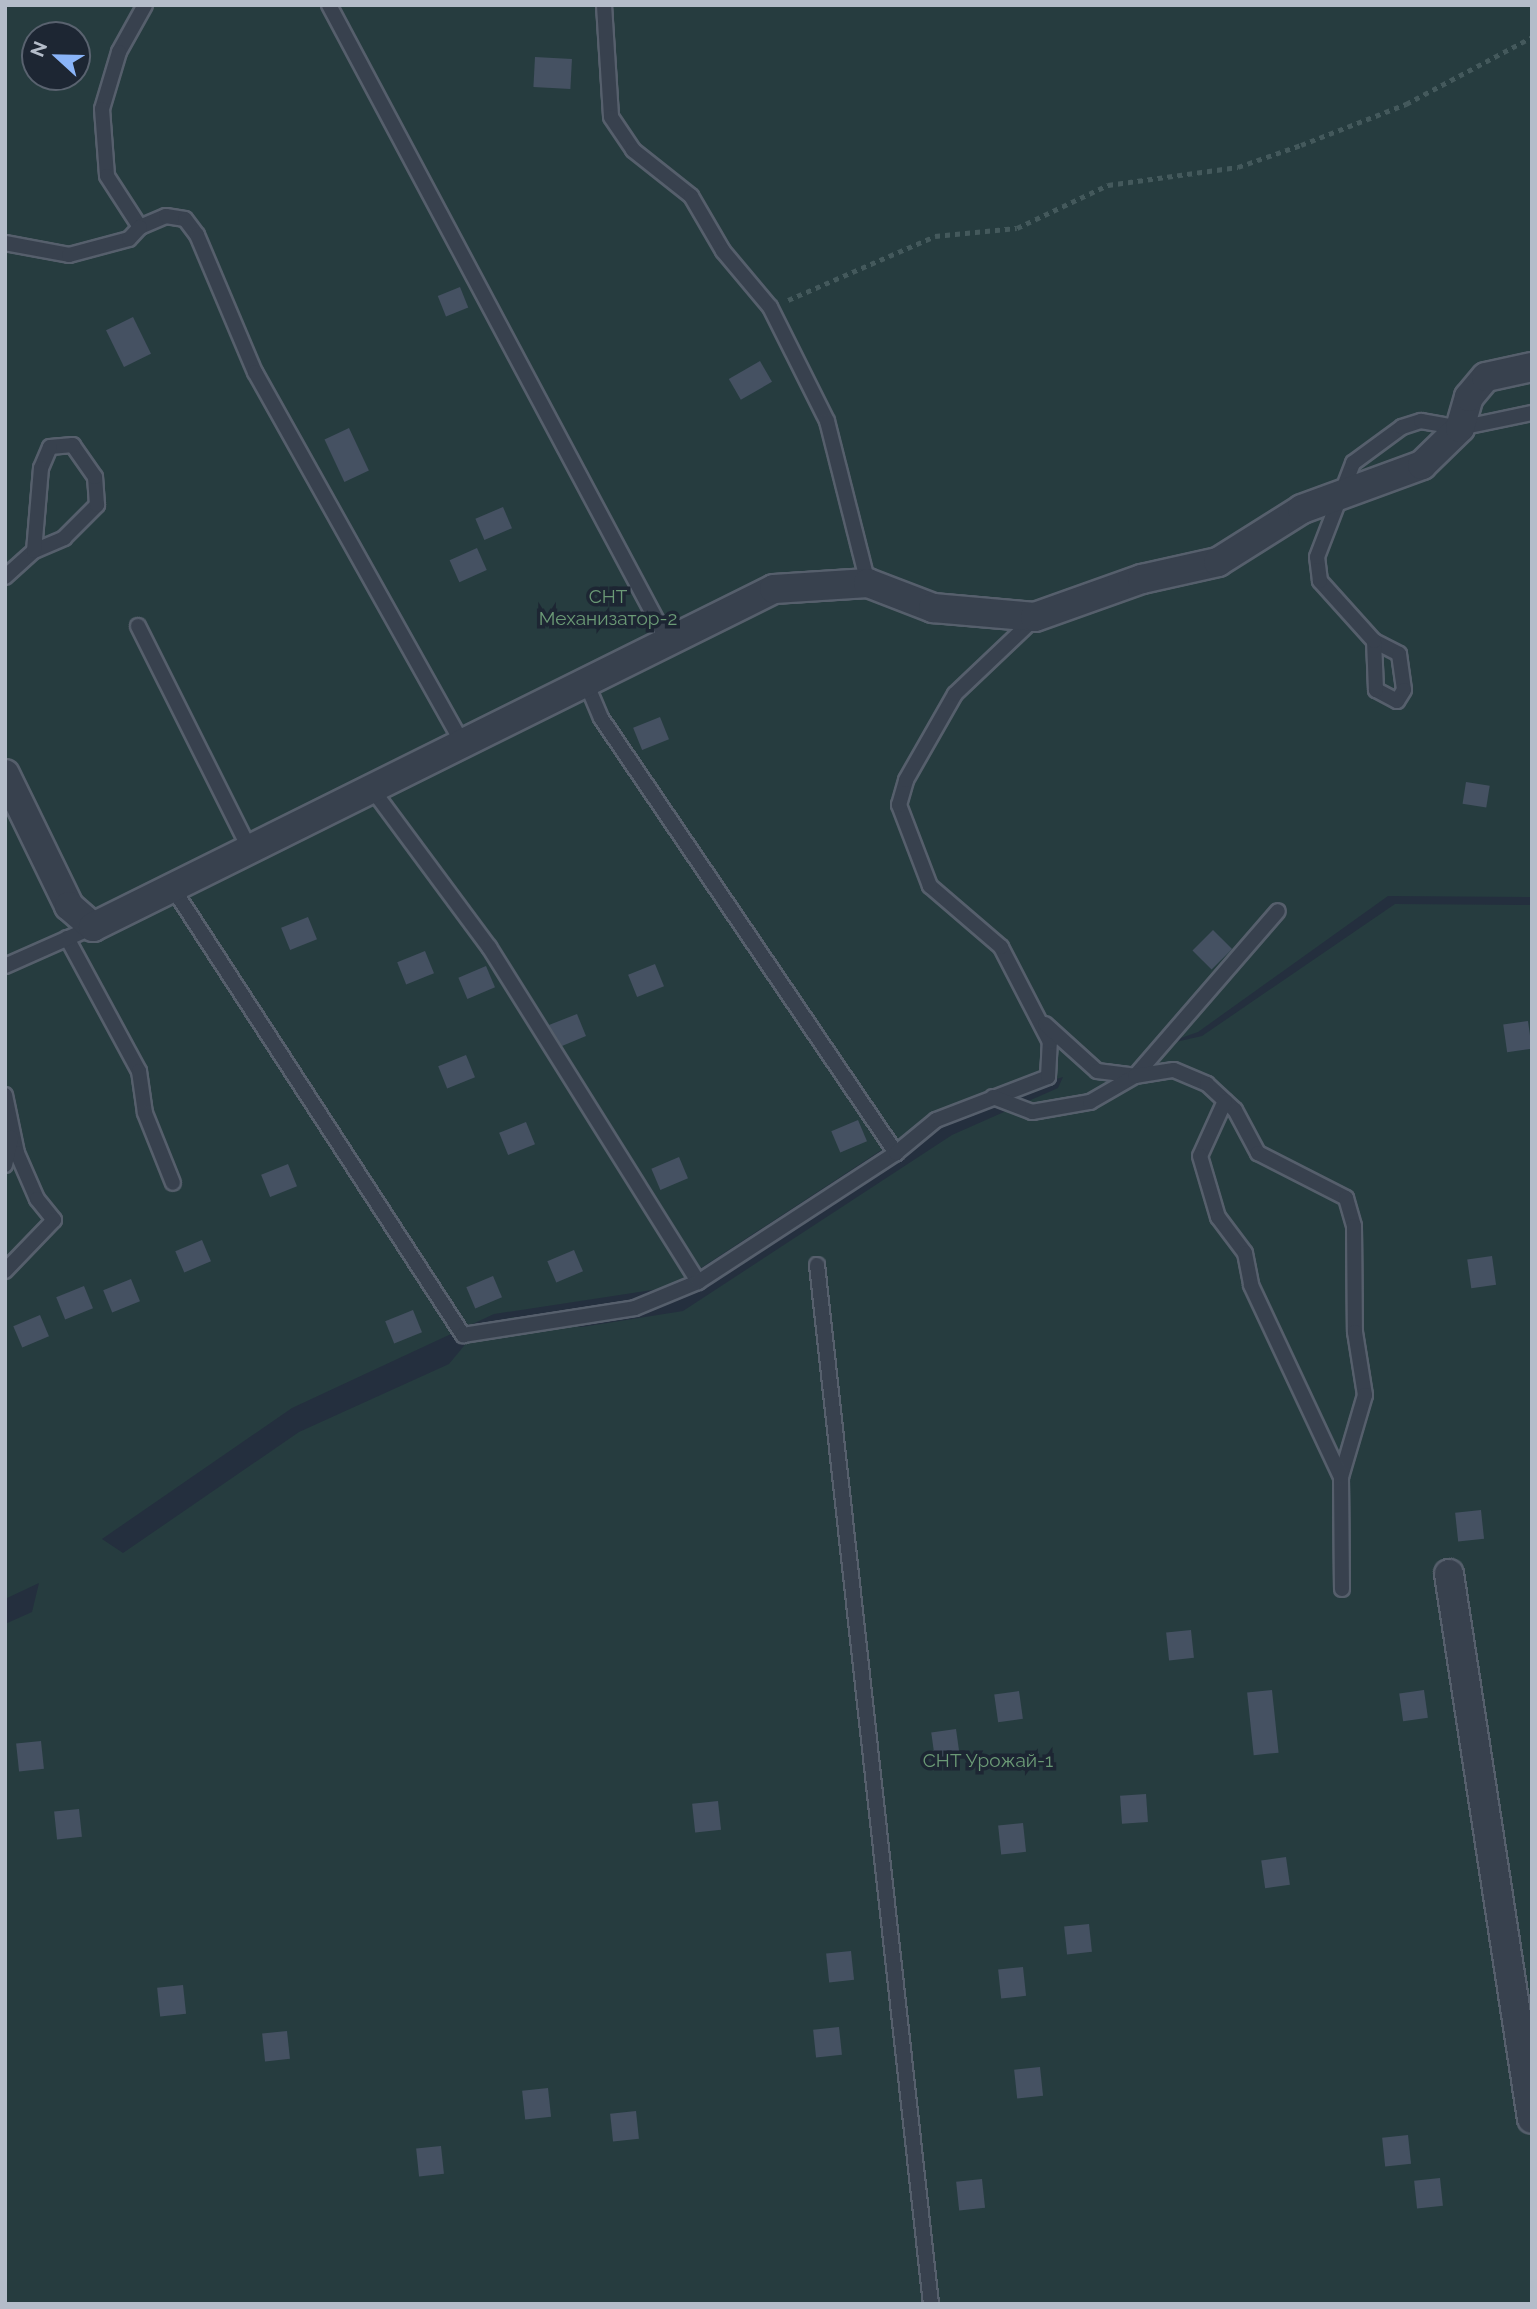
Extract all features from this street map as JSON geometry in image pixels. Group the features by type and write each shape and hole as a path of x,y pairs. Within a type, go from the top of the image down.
{"street":[{"path":"5,774 69,906 93,927 174,890 249,848 372,789 585,678 774,589 868,583 933,608 1035,617 1142,579 1218,562 1247,539 1270,534 1302,509 1422,465 1460,428 1469,397 1486,377 1532,367"},
{"path":"1449,1574 1532,2119"}],"lane":[{"path":"140,227 107,176 102,109 119,52 145,5"},
{"path":"329,5 667,640"},
{"path":"604,5 611,117 633,150 691,196 723,251 770,307 827,421 868,583"},
{"path":"5,243 69,255 129,239 140,227 166,216 185,219 197,235 254,372 462,742"},
{"path":"1374,641 1320,581 1317,557 1338,495 1353,463 1402,427 1421,421 1460,428 1532,413"},
{"path":"5,577 34,551 64,538 97,505 95,477 72,445 50,447 41,468 34,551"},
{"path":"174,890 463,1335 635,1308 698,1282 896,1153 936,1120 1048,1077 1054,1059 1036,1016 1001,947 930,886 899,805 905,780 955,694 1035,617"},
{"path":"138,626 249,848"},
{"path":"585,678 601,718 896,1153"},
{"path":"372,789 489,947 698,1282"},
{"path":"993,1097 1032,1112 1090,1102 1135,1076 1174,1039 1278,911"},
{"path":"5,966 93,927"},
{"path":"67,938 139,1071 145,1113 173,1183"},
{"path":"1036,1016 1097,1071 1135,1076 1174,1069 1225,1101 1258,1153 1346,1198 1354,1227 1354,1332 1365,1395 1341,1478 1342,1589"},
{"path":"5,1095 11,1136 37,1199 54,1220 5,1271"},
{"path":"1225,1101 1200,1156 1218,1217 1245,1253 1251,1285 1341,1478"},
{"path":"5,1165 11,1136"},
{"path":"817,1265 931,2304"}],"path":[{"path":"770,307 935,236 1017,228 1108,185 1238,167 1301,145 1406,104 1532,37"}],"green space":[{"path":"5,5 1532,5 1532,897 1388,896 1198,1032 1158,1046 1202,1036 1395,904 1532,905 1532,2304 5,2304 5,1624 32,1612 39,1583 5,1599","holes":["1063,1077 1058,1088 952,1135 683,1311 582,1327 512,1317 468,1341 449,1364 299,1432 123,1553 102,1539 292,1408 494,1314 672,1287 935,1115"]}],"building":[{"path":"535,57 572,59 570,89 533,87"},
{"path":"460,287 468,307 446,316 438,296"},
{"path":"133,317 151,354 124,367 106,330"},
{"path":"760,361 772,382 741,400 729,379"},
{"path":"349,428 369,471 344,482 325,439"},
{"path":"503,507 512,528 484,540 475,519"},
{"path":"477,548 487,570 459,582 450,560"},
{"path":"660,717 669,739 642,750 633,728"},
{"path":"1466,782 1490,786 1486,807 1463,804"},
{"path":"308,917 317,939 290,950 281,928"},
{"path":"1213,930 1232,949 1212,970 1192,951"},
{"path":"425,951 434,973 406,984 397,962"},
{"path":"655,964 664,986 637,997 628,975"},
{"path":"486,966 495,987 467,999 458,978"},
{"path":"577,1014 586,1036 562,1046 549,1025"},
{"path":"1528,1021 1532,1049 1507,1052 1503,1024"},
{"path":"466,1055 475,1077 447,1088 438,1066"},
{"path":"858,1120 867,1141 840,1153 831,1131"},
{"path":"526,1122 535,1144 508,1155 499,1133"},
{"path":"679,1157 688,1178 660,1190 651,1169"},
{"path":"288,1164 297,1186 270,1197 261,1175"},
{"path":"202,1240 211,1261 184,1273 175,1251"},
{"path":"574,1250 583,1271 556,1283 547,1261"},
{"path":"1492,1256 1496,1285 1471,1288 1467,1259"},
{"path":"493,1276 502,1297 475,1309 466,1287"},
{"path":"131,1279 140,1301 112,1312 103,1290"},
{"path":"84,1286 93,1308 65,1319 56,1297"},
{"path":"413,1310 422,1332 394,1343 385,1321"},
{"path":"40,1315 49,1336 22,1348 13,1326"},
{"path":"1481,1510 1484,1539 1458,1542 1455,1513"},
{"path":"1191,1630 1194,1658 1169,1660 1166,1633"},
{"path":"1272,1690 1279,1753 1254,1755 1247,1693"},
{"path":"1424,1690 1428,1718 1403,1721 1399,1693"},
{"path":"1019,1691 1023,1719 998,1722 994,1694"},
{"path":"956,1729 960,1757 935,1760 931,1732"},
{"path":"41,1741 44,1769 19,1771 16,1744"},
{"path":"1146,1794 1148,1822 1122,1824 1120,1796"},
{"path":"718,1801 721,1830 695,1833 692,1804"},
{"path":"79,1809 82,1837 57,1839 54,1812"},
{"path":"1023,1823 1026,1852 1001,1854 998,1826"},
{"path":"1286,1857 1290,1885 1265,1888 1261,1860"},
{"path":"1089,1924 1092,1952 1067,1954 1064,1927"},
{"path":"851,1951 854,1980 829,1982 826,1954"},
{"path":"1023,1967 1026,1996 1001,1998 998,1970"},
{"path":"183,1985 186,2014 160,2017 157,1988"},
{"path":"839,2027 842,2055 816,2058 813,2030"},
{"path":"287,2031 290,2059 265,2061 262,2034"},
{"path":"1040,2067 1043,2096 1017,2099 1014,2070"},
{"path":"548,2088 551,2117 525,2120 522,2091"},
{"path":"636,2111 639,2139 613,2142 610,2114"},
{"path":"1408,2135 1411,2164 1385,2167 1382,2138"},
{"path":"441,2146 444,2174 419,2176 416,2149"},
{"path":"1440,2178 1443,2206 1417,2209 1414,2181"},
{"path":"982,2179 985,2208 959,2211 956,2182"}],"park label":[{"name":"СНТ Механизатор-2","path":"608,608"},
{"name":"СНТ Урожай-1","path":"988,1761"}]}
